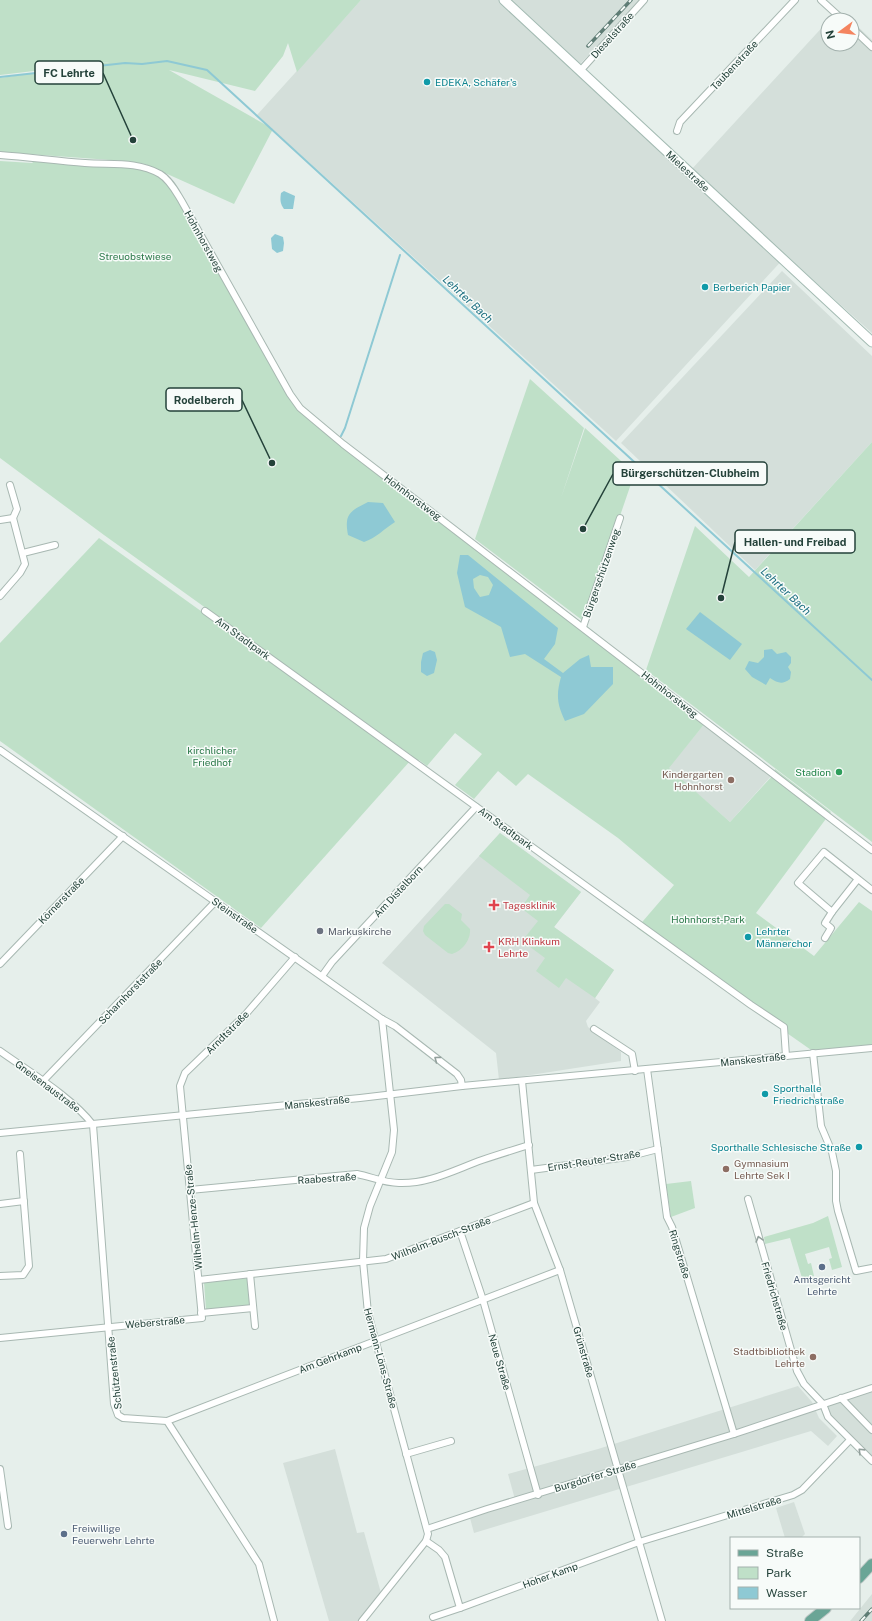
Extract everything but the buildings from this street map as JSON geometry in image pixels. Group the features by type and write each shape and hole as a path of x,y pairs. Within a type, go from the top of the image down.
{"main road":[{"path":"860,1577 872,1564"},
{"path":"810,1621 825,1609"}],"street":[{"name":"Mielestraße","path":"504,0 872,342"},
{"name":"Dieselstraße","path":"580,71 644,0"},
{"name":"Taubenstraße","path":"677,131 680,122 795,0"},
{"path":"821,0 834,12"},
{"path":"860,36 872,47"},
{"name":"Hohnhorstweg","path":"0,155 86,163 135,165 162,175 172,186 181,200 290,394 300,408 343,444 872,850"},
{"path":"0,596 26,564 13,518 17,509 10,485"},
{"path":"0,520 13,518"},
{"name":"Bürgerschützenweg","path":"583,627 620,518"},
{"path":"23,553 55,545"},
{"name":"Am Stadtpark","path":"205,611 751,1005 784,1027 786,1056"},
{"name":"Steinstraße","path":"0,750 322,976 382,1020 395,1026 457,1074 461,1080 462,1086"},
{"name":"Am Distelborn","path":"322,976 332,962 476,807"},
{"name":"Körnerstraße","path":"0,964 123,836"},
{"path":"832,912 798,883 824,852 872,890"},
{"path":"825,938 831,928 825,923 858,879"},
{"name":"Scharnhorststraße","path":"43,1081 216,902"},
{"name":"Arndtstraße","path":"182,1115 180,1086 185,1073 245,1015 295,957"},
{"name":"Hermann-Löns-Straße","path":"382,1020 394,1130 392,1152 370,1206 364,1228 363,1261 368,1313 427,1530"},
{"path":"594,1029 632,1054 635,1070"},
{"name":"Manskestraße","path":"0,1133 93,1125 462,1086 872,1048"},
{"name":"Gneisenaustraße","path":"0,1051 43,1081 85,1114 93,1125"},
{"path":"813,1053 821,1126 834,1163 837,1184 836,1201 856,1271 872,1268"},
{"name":"Ringstraße","path":"647,1070 667,1217 672,1227 734,1434"},
{"name":"Grünstraße","path":"522,1081 534,1203 560,1270 662,1621"},
{"name":"Wilhelm-Henze-Straße","path":"182,1115 199,1280 201,1316"},
{"name":"Schützenstraße","path":"93,1125 114,1404 118,1415 123,1418 167,1421"},
{"name":"Raabestraße","path":"190,1190 357,1174 371,1177 380,1181 398,1183 418,1182 434,1178 482,1160 529,1145"},
{"name":"Ernst-Reuter-Straße","path":"531,1170 627,1157 658,1149"},
{"path":"0,1276 23,1275 29,1266 20,1154"},
{"name":"Friedrichstraße","path":"748,1199 797,1371 804,1384 823,1404 828,1417 872,1461"},
{"path":"0,1204 24,1201"},
{"name":"Wilhelm-Busch-Straße","path":"199,1280 386,1259 534,1203"},
{"name":"Neue Straße","path":"460,1231 483,1300 538,1494"},
{"name":"Am Gehrkamp","path":"167,1421 560,1270"},
{"path":"250,1274 255,1326"},
{"name":"Weberstraße","path":"0,1338 109,1327 253,1308"},
{"name":"Burgdorfer Straße","path":"427,1530 538,1494 734,1434 872,1388"},
{"path":"841,1398 872,1430"},
{"path":"167,1421 259,1564 274,1621"},
{"name":"Mittelstraße","path":"639,1542 793,1495 802,1490 850,1440"},
{"path":"406,1454 451,1441"},
{"path":"0,1469 8,1526"},
{"path":"362,1621 426,1541 428,1534 427,1530"},
{"path":"426,1541 439,1550 445,1557 460,1608"},
{"name":"Hoher Kamp","path":"433,1617 639,1542"}],"shaded area":[{"path":"361,0 641,0 579,65 691,170 820,30 820,52 860,52 860,29 872,40 872,333 786,256 616,441 257,115"},
{"path":"782,271 872,356 872,442 755,570 621,443"},
{"name":"Kindergarten Hohnhorst","path":"706,722 773,774 730,822 668,768"},
{"name":"KRH Klinkum Lehrte","path":"500,833 581,892 554,927 614,970 595,998 600,1002 586,1021 588,1027 621,1052 621,1061 499,1080 496,1053 382,963"},
{"path":"798,1386 812,1402 819,1418 837,1436 828,1446 811,1431 474,1533 470,1518 516,1503 508,1474 598,1449"},
{"path":"872,1390 872,1457 830,1418 825,1405"},
{"path":"335,1449 357,1533 364,1532 381,1593 359,1621 329,1621 283,1463"},
{"path":"794,1502 805,1534 802,1537 785,1537 776,1508"},
{"path":"872,1594 872,1621 850,1621"}],"green space":[{"path":"0,0 361,0 297,72 288,43 283,56 255,91 169,70 273,129 234,204 145,164 124,161 0,152 0,78 110,62 0,75"},
{"path":"35,160 127,167 144,170 161,177 177,198 294,405 339,443 583,623 706,722 669,768 730,822 773,775 775,769 831,812 756,913 814,956 859,902 872,911 872,1046 814,1052 637,928 674,885 618,838 528,774 516,786 498,771 474,799 455,785 482,754 455,733 427,766 419,760 417,761 411,755 104,535 0,458 0,161 32,163"},
{"path":"530,379 584,428 561,498 585,428 632,471 634,475 585,618 582,620 475,539"},
{"path":"872,442 872,842 646,670 695,526 749,577"},
{"name":"kirchlicher Friedhof","path":"99,538 410,761 261,928 0,741 0,643"},
{"path":"500,833 581,892 554,927 614,970 595,998 566,978 559,988 536,971 545,958 522,941 538,921 521,908 530,895 479,856"},
{"path":"445,904 449,904 462,914 461,920 470,929 469,937 465,944 456,953 452,954 448,953 425,935 423,931 424,926"},
{"path":"691,1181 695,1208 671,1217 666,1184"},
{"path":"828,1216 842,1267 832,1270 829,1259 832,1258 829,1247 805,1254 808,1264 811,1263 814,1276 802,1278 790,1238 765,1244 764,1237 813,1223"},
{"path":"248,1278 251,1305 206,1310 204,1282"}],"water":[{"path":"284,191 295,196 293,209 284,209 282,205 280,199 281,193"},
{"path":"275,234 283,237 284,243 283,251 277,253 272,249 271,238"},
{"path":"368,502 383,503 395,522 376,536 364,542 348,535 347,522 353,511"},
{"path":"460,555 468,555 558,628 555,644 544,659 563,673 580,659 589,655 591,667 613,667 613,684 584,714 565,721 558,699 558,689 561,677 525,654 510,657 501,627 465,607 457,573","holes":["480,575 488,577 493,585 489,595 480,597 474,588 473,579"]},
{"path":"700,612 742,644 730,660 686,629"},
{"path":"772,649 777,654 786,652 791,657 791,663 788,667 791,672 790,679 780,683 770,678 766,685 752,677 745,669 749,661 758,663 764,657 764,650"},
{"path":"430,650 435,652 437,660 434,673 427,676 421,672 421,662 423,653"}],"waterway":[{"name":"Lehrter Bach","path":"0,77 125,63 142,64 167,61 207,70 872,680"},
{"path":"341,436 345,428 400,255"}],"railway":[{"path":"588,46 631,0"},
{"path":"861,1621 872,1609"}],"place":[{"name":"EDEKA, Schäfer's","path":"427,82"},
{"name":"FC Lehrte","path":"133,140"},
{"name":"Berberich Papier","path":"705,287"},
{"name":"Rodelberch","path":"272,463"},
{"name":"Bürgerschützen-Clubheim","path":"583,529"},
{"name":"Hallen- und Freibad","path":"721,598"},
{"name":"Stadion","path":"839,772"},
{"name":"Kindergarten Hohnhorst","path":"731,780"},
{"name":"Tagesklinik","path":"494,905"},
{"name":"Markuskirche","path":"320,931"},
{"name":"Lehrter Männerchor","path":"748,937"},
{"name":"KRH Klinkum Lehrte","path":"489,947"},
{"name":"Sporthalle Friedrichstraße","path":"765,1094"},
{"name":"Sporthalle Schlesische Straße","path":"859,1147"},
{"name":"Gymnasium Lehrte Sek I","path":"726,1169"},
{"name":"Amtsgericht Lehrte","path":"822,1267"},
{"name":"Stadtbibliothek Lehrte","path":"813,1357"},
{"name":"Freiwillige Feuerwehr Lehrte","path":"64,1534"}],"park label":[{"name":"Streuobstwiese","path":"135,256"},
{"name":"Hohnhorst-Park","path":"708,919"}]}
